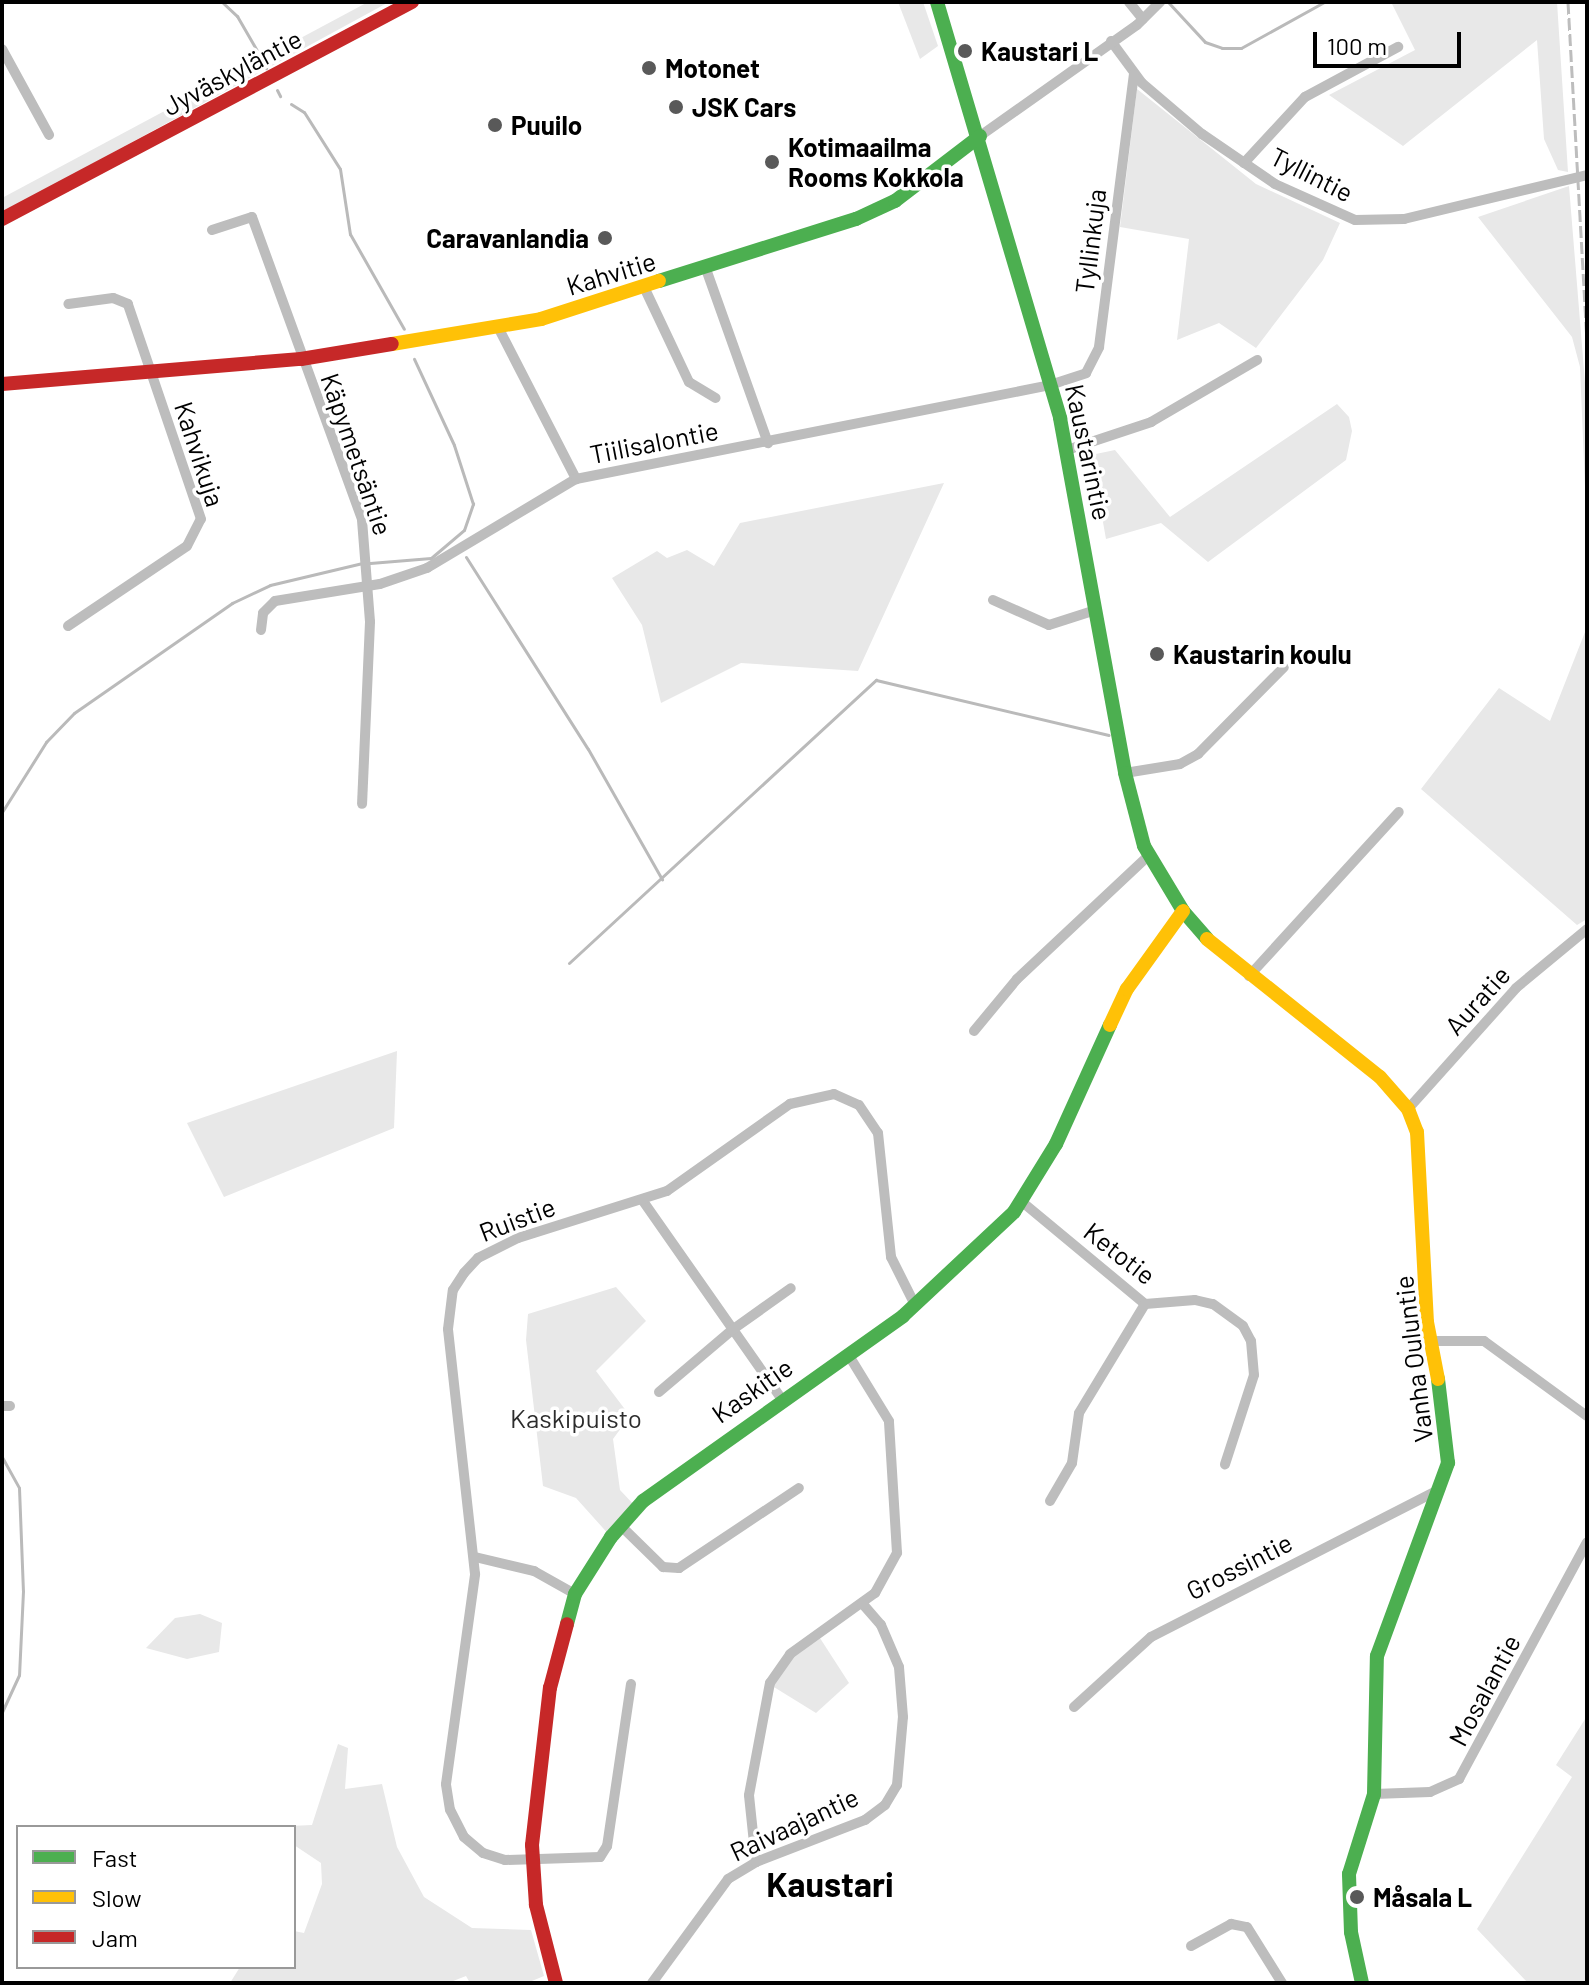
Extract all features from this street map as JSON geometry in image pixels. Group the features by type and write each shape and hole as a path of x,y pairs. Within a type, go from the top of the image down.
{"main road":[{"name":"Jyväskyläntie","path":"2,219 74,185 412,2"},
{"name":"Kaustarintie","path":"937,2 980,136 1067,450 1125,773 1148,856 1183,911"},
{"name":"Kahvitie","path":"2,384 301,359 499,329 706,269 856,219 895,201 980,136"},
{"name":"Jyväskyläntie","path":"2,233 74,185"},
{"name":"Vanha Ouluntie","path":"1183,911 1249,976 1380,1077 1408,1109 1422,1158 1430,1341 1448,1431 1448,1463 1377,1656 1372,1706 1374,1794 1349,1874 1351,1932 1362,1983"},
{"name":"Kaskitie","path":"556,1983 536,1905 537,1860 550,1688 575,1594 621,1526 643,1501 781,1398 915,1305 1021,1201 1056,1144 1127,989 1183,911"}],"street":[{"path":"1129,2 1143,19"},
{"name":"Kahvitie","path":"980,136 1143,19 1159,3"},
{"name":"Tyllintie","path":"1111,41 1134,74 1167,107 1244,163 1338,215 1382,223 1587,175"},
{"path":"1244,163 1305,97 1398,47"},
{"path":"2,49 49,135"},
{"name":"Tyllinkuja","path":"1050,385 1086,373 1096,359 1134,74"},
{"name":"Käpymetsäntie","path":"212,230 252,217 367,547 370,586 362,804"},
{"path":"706,269 768,443"},
{"path":"644,287 689,382 716,398"},
{"path":"68,304 125,300 149,374"},
{"path":"499,329 576,479"},
{"path":"1067,450 1151,422 1257,360"},
{"name":"Kahvikuja","path":"68,626 160,567 187,546 199,527 194,489 149,374"},
{"name":"Tiilisalontie","path":"261,630 263,613 275,601 370,586 441,560 576,479 1050,385"},
{"path":"993,600 1049,625 1096,610"},
{"path":"1125,773 1180,764 1198,754 1284,667"},
{"path":"1249,976 1399,812"},
{"path":"974,1031 1017,979 1148,856"},
{"name":"Auratie","path":"1408,1109 1516,988 1587,929"},
{"name":"Ruistie","path":"631,1684 604,1853 594,1860 537,1860 483,1853 455,1824 447,1797 475,1557 448,1329 453,1290 478,1258 493,1248 643,1201 683,1181 790,1104 819,1094 848,1098 867,1113 881,1141 891,1257 915,1305"},
{"path":"643,1201 781,1398"},
{"name":"Ketotie","path":"1021,1201 1145,1304 1174,1299 1213,1304 1243,1326 1251,1341 1254,1375 1225,1464"},
{"path":"659,1392 732,1330 791,1288"},
{"path":"1050,1501 1072,1463 1079,1413 1145,1304"},
{"path":"1430,1341 1484,1341 1587,1416"},
{"path":"756,1862 749,1795 769,1684 790,1654 862,1603 885,1582 897,1553 894,1463 885,1411 848,1354"},
{"path":"621,1526 663,1567 679,1568 799,1488"},
{"name":"Grossintie","path":"1074,1707 1151,1637 1441,1488"},
{"name":"Mosalantie","path":"1374,1794 1430,1792 1459,1779 1587,1542"},
{"path":"475,1557 534,1571 575,1594"},
{"name":"Raivaajantie","path":"652,1983 710,1898 756,1862 865,1820 885,1805 897,1785 903,1717 896,1654 862,1603"},
{"path":"1191,1946 1231,1924 1247,1927 1282,1983"}],"green space":[{"path":"368,2 389,2 2,213 2,198"},
{"path":"898,2 923,2 938,46 920,59"},
{"path":"1391,2 1557,2 1568,172 1558,170 1544,139 1537,40 1403,146 1329,95 1415,50"},
{"path":"1137,89 1256,184 1340,223 1323,260 1256,348 1219,323 1177,340 1189,239 1120,227"},
{"path":"1569,186 1587,407 1587,535 1580,367 1572,337 1478,217"},
{"path":"1337,404 1349,417 1352,431 1346,460 1208,562 1161,523 1106,539 1091,455 1115,450 1170,517"},
{"path":"944,483 858,671 741,663 661,703 642,625 612,578 657,551 667,558 687,550 714,566 740,523"},
{"path":"1587,627 1587,919 1577,925 1421,789 1499,688 1550,721"},
{"path":"397,1051 394,1128 224,1197 187,1123"},
{"name":"Kaskipuisto","path":"616,1287 646,1321 596,1371 630,1416 613,1439 620,1490 637,1508 611,1537 576,1498 543,1486 526,1340 528,1314"},
{"path":"200,1614 222,1623 219,1652 187,1659 146,1648 175,1618"},
{"path":"818,1635 849,1683 816,1713 769,1684 781,1664"},
{"path":"1587,1716 1587,1983 1528,1983 1477,1929 1572,1777 1556,1765"},
{"path":"338,1744 348,1748 345,1789 382,1784 397,1847 424,1897 472,1928 531,1930 544,1976 527,1983 470,1983 466,1976 448,1983 230,1983 239,1969 296,1969 296,1931 304,1933 322,1884 321,1863 296,1846 296,1826 312,1825"}],"waterway":[{"path":"222,2 237,16 257,50"},
{"path":"1168,2 1205,42 1222,48 1241,48 1324,2"},
{"path":"263,62 266,68"},
{"path":"277,90 280,96"},
{"path":"291,104 304,112 340,169 350,234 404,329"},
{"path":"370,563 431,558 464,530 473,504 454,445 414,359"},
{"path":"466,557 588,749 662,879"},
{"path":"2,812 46,742 74,713 232,603 270,585 362,563"},
{"path":"569,963 876,680 1109,735"},
{"path":"2,923 2,992"},
{"path":"2,1457 19,1488 23,1591 19,1675 2,1712"}],"railway":[{"path":"1568,2 1587,345"}],"traffic: fast":[{"path":"937,2 1060,418 1125,773 1144,846 1183,911 1207,939"},
{"path":"659,281 856,219 895,201 980,136"},
{"path":"567,1624 575,1594 611,1537 643,1501 903,1316 1014,1212 1056,1144 1110,1025"},
{"path":"1362,1983 1351,1932 1349,1874 1374,1794 1377,1656 1448,1463 1438,1379"}],"traffic: slow":[{"path":"392,344 541,319 659,281"},
{"path":"1110,1025 1127,989 1183,911"},
{"path":"1207,939 1380,1077 1408,1109 1417,1132 1427,1322 1438,1379"}],"traffic: jam":[{"path":"2,219 412,2"},
{"path":"2,384 301,359 392,344"},
{"path":"556,1983 536,1905 532,1845 550,1688 567,1624"}],"place":[{"name":"Kaustari L","path":"965,51"},
{"name":"Motonet","path":"649,68"},
{"name":"JSK Cars","path":"676,107"},
{"name":"Puuilo","path":"495,125"},
{"name":"Kotimaailma Rooms Kokkola","path":"772,162"},
{"name":"Caravanlandia","path":"605,238"},
{"name":"Kaustarin koulu","path":"1157,654"},
{"name":"Måsala L","path":"1357,1897"}],"district":[{"name":"Kaustari","path":"830,1884"}]}
